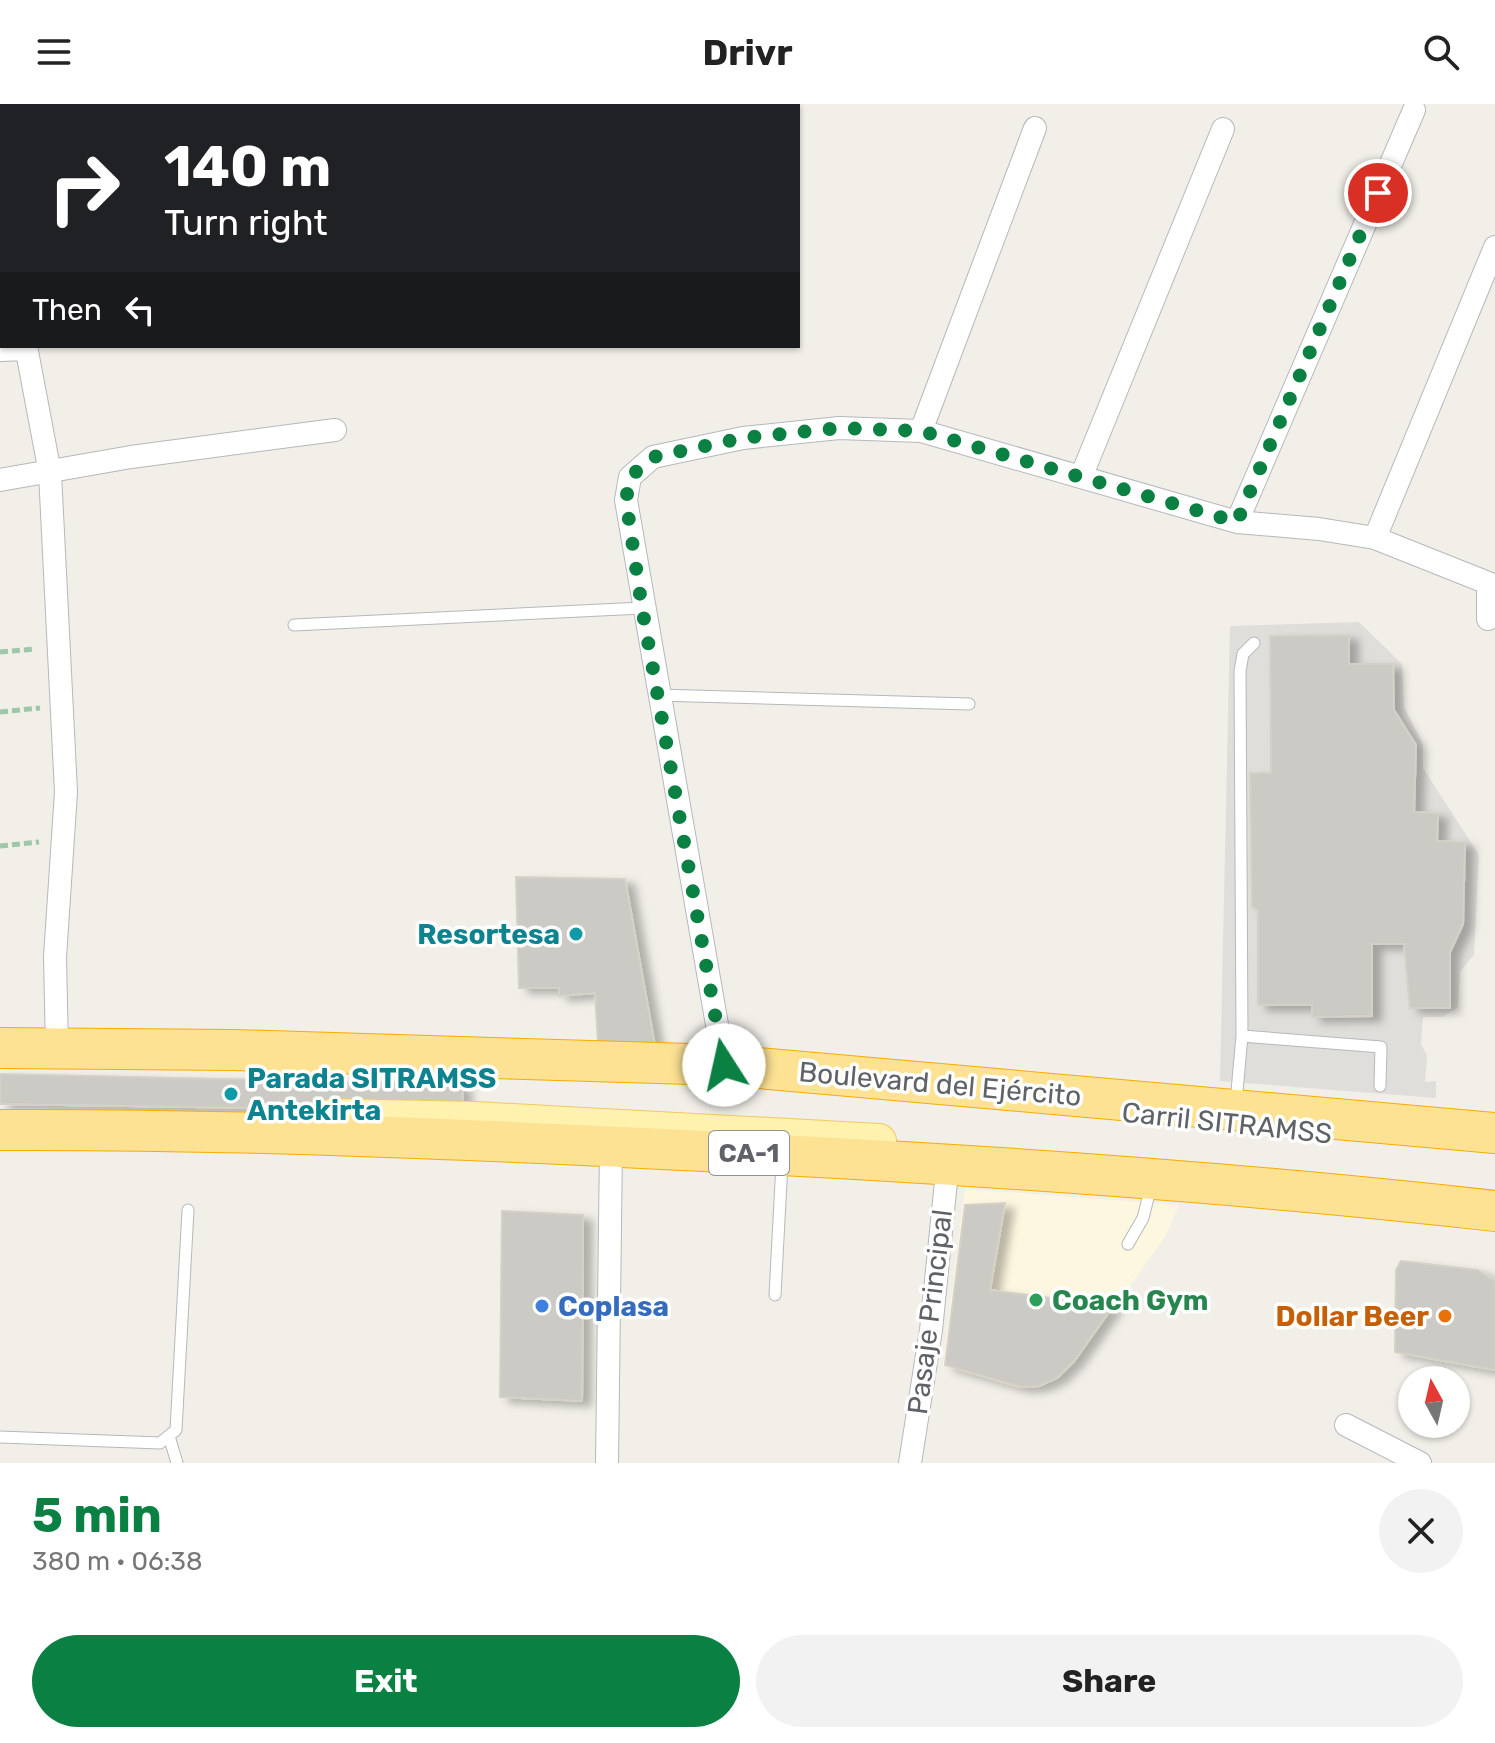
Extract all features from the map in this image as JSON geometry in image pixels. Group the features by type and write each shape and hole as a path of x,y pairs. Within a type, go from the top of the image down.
{"highway":[{"name":"Boulevard del Ejército","path":"0,1048 279,1051 724,1065 1495,1133"},
{"name":"CA-1","path":"0,1130 475,1139 948,1162 1495,1211"}],"main road":[{"name":"Carril SITRAMSS","path":"0,1062 476,1072 915,1094 1495,1150"},
{"name":"Carril SITRAMSS","path":"0,1111 434,1118 746,1132 1208,1166 1495,1195"}],"street":[{"path":"1237,522 1414,110"},
{"path":"921,431 1035,128"},
{"path":"1081,477 1223,129"},
{"path":"1375,538 1495,247"},
{"path":"0,350 26,348 50,473 66,792 55,957 57,1049"},
{"path":"724,1065 642,608 626,500 630,477 653,457 743,438 839,428 921,431 1237,522 1319,529 1375,538 1491,575 1488,619"},
{"path":"0,480 131,457 335,430"},
{"path":"607,1463 611,1146"},
{"name":"Pasaje Principal","path":"910,1463 931,1330 948,1162"},
{"path":"1346,1425 1420,1463"}],"lane":[{"path":"294,625 642,608"},
{"path":"1235,1110 1242,1036 1240,671 1243,654 1254,643"},
{"path":"658,695 969,704"},
{"path":"1242,1036 1381,1047 1380,1086"},
{"path":"775,1295 782,1155"},
{"path":"1128,1244 1143,1218 1152,1178"},
{"path":"1,1440 160,1443 176,1430 188,1210"},
{"path":"169,1436 177,1463"}],"path":[{"path":"0,652 58,646"},
{"path":"0,712 61,705"},
{"path":"0,846 63,839"}],"shaded area":[{"path":"1359,622 1402,664 1404,707 1423,744 1423,768 1479,855 1474,955 1460,971 1458,1007 1443,1017 1423,1017 1421,1044 1427,1056 1425,1082 1436,1081 1436,1098 1220,1081 1230,626"},
{"name":"Coach Gym","path":"965,1189 1179,1205 1165,1237 1075,1363 1058,1379 1040,1387 1021,1389 943,1366"}],"building":[{"path":"1349,635 1349,664 1393,664 1394,710 1416,745 1414,812 1438,813 1437,841 1465,842 1463,924 1450,952 1450,1008 1410,1008 1404,944 1372,944 1372,1016 1312,1017 1312,1005 1258,1005 1258,911 1252,907 1250,773 1271,773 1270,636"},
{"name":"Resortesa","path":"516,877 625,879 655,1046 598,1042 595,993 559,996 559,988 519,988"},
{"name":"Parada SITRAMSS Antekirta","path":"0,1074 462,1084 463,1111 0,1104"},
{"path":"1005,1203 990,1290 1113,1306 1074,1361 1057,1378 1039,1386 1021,1387 945,1365 965,1205"},
{"name":"Coplasa","path":"502,1211 583,1215 582,1401 500,1397"},
{"name":"Dollar Beer","path":"1401,1261 1478,1270 1495,1281 1495,1370 1395,1352 1396,1270"}],"place":[{"name":"Resortesa","path":"576,934"},
{"name":"Parada SITRAMSS Antekirta","path":"231,1094"},
{"name":"Coach Gym","path":"1036,1300"},
{"name":"Coplasa","path":"542,1306"},
{"name":"Dollar Beer","path":"1445,1316"}],"route":[{"path":"724,1065 642,608 626,500 630,477 653,457 743,438 839,428 921,431 1237,522 1378,193"}]}
